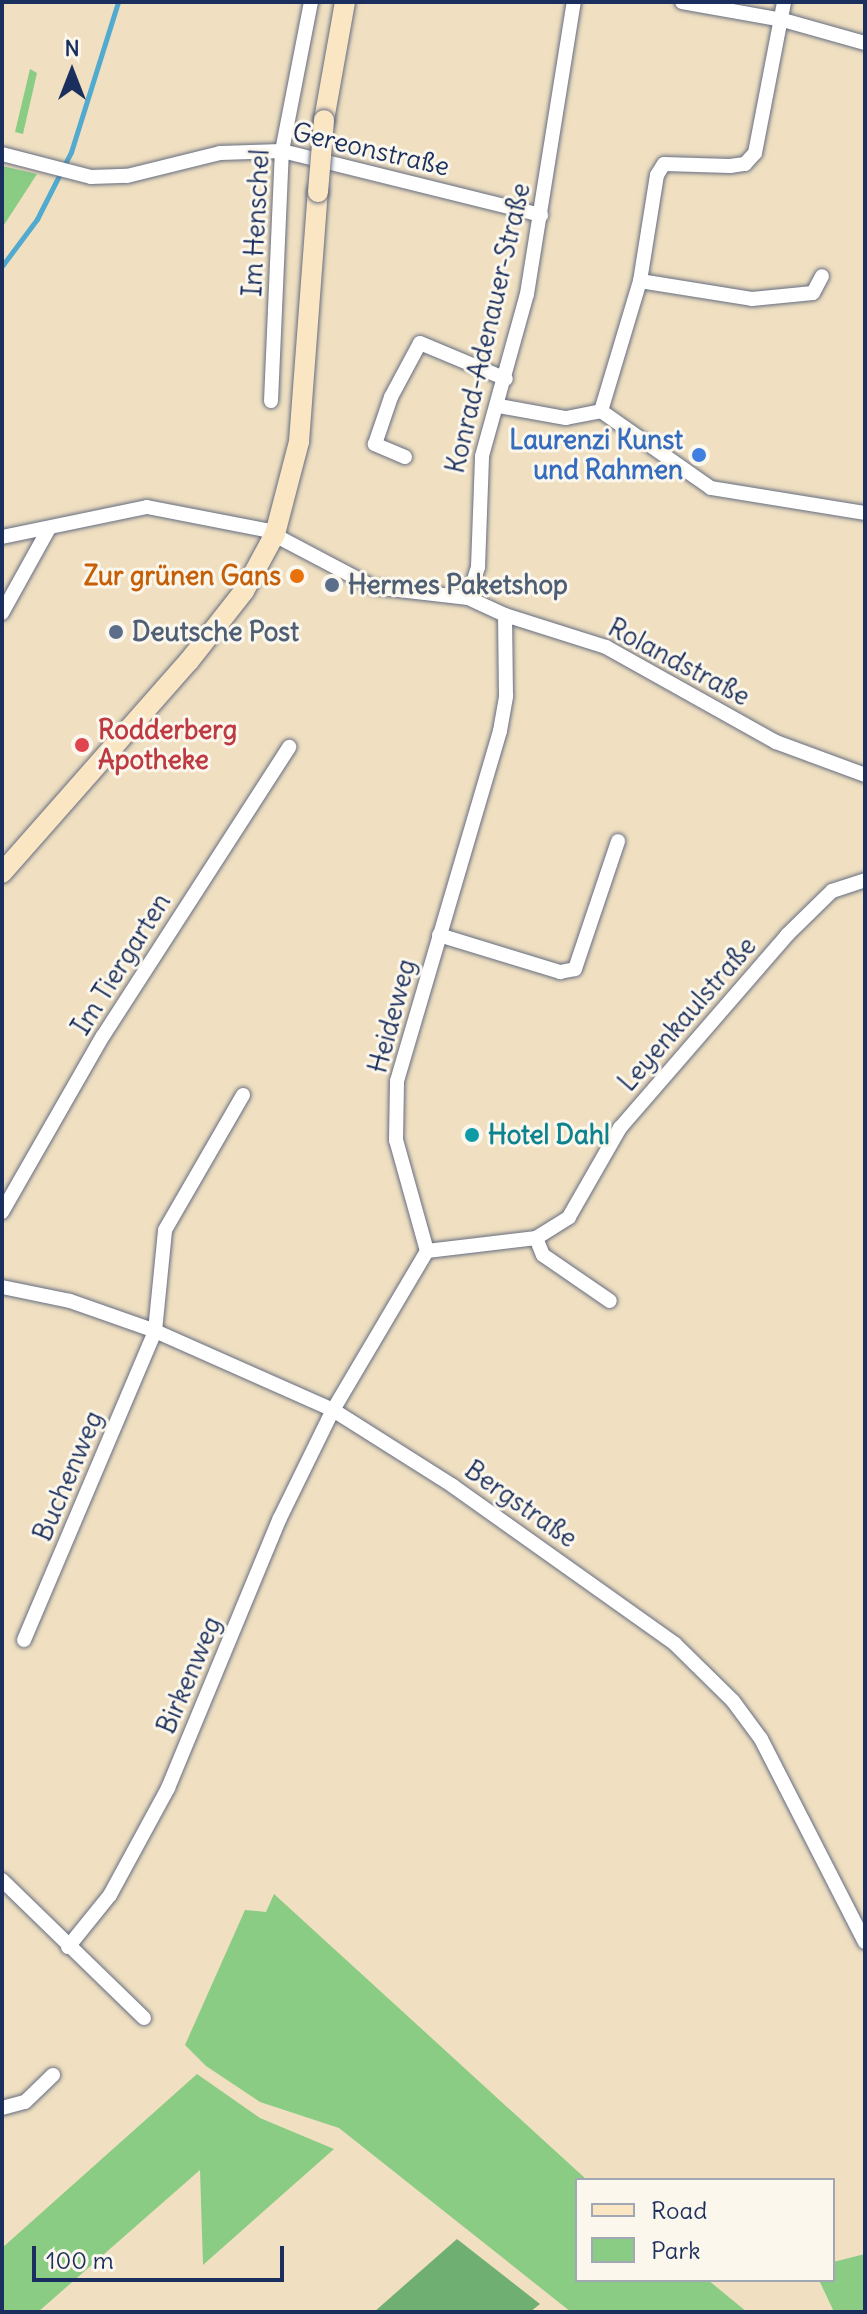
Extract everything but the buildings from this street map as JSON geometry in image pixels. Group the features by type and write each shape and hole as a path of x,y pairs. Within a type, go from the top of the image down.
{"main road":[{"path":"2,873 189,661 244,591 275,534 297,453 324,120 345,2"}],"street":[{"name":"Im Henschel","path":"271,401 282,151 311,2"},
{"name":"Konrad-Adenauer-Straße","path":"468,598 478,567 479,478 506,379 541,215 574,2"},
{"path":"682,2 783,20 865,43"},
{"path":"601,411 640,281 657,175 664,164 730,166 745,164 755,153 783,20 784,2"},
{"name":"Gereonstraße","path":"2,154 77,176 127,176 220,153 282,151 541,215"},
{"path":"640,281 752,299 813,293 822,276"},
{"path":"405,457 375,444 391,397 420,343 506,379"},
{"path":"499,406 566,418 601,411 711,488 865,513"},
{"path":"2,537 48,530 147,507 275,534 373,587 468,598"},
{"path":"2,613 48,530"},
{"name":"Rolandstraße","path":"468,598 505,615 606,647 776,742 865,775"},
{"name":"Heideweg","path":"427,1251 396,1140 397,1081 500,731 506,696 505,615"},
{"name":"Im Tiergarten","path":"2,1212 103,1036 289,747"},
{"path":"439,935 560,972 575,969 618,841"},
{"name":"Leyenkaulstraße","path":"427,1251 536,1238 578,1207 620,1128 814,904 832,891 865,880"},
{"name":"Buchenweg","path":"24,1640 155,1331 165,1230 243,1095"},
{"path":"536,1238 543,1255 610,1301"},
{"path":"333,1410 427,1251"},
{"name":"Bergstraße","path":"3,1289 70,1301 155,1331 333,1410 612,1597 675,1644 733,1701 761,1739 865,1942"},
{"name":"Birkenweg","path":"68,1947 110,1895 168,1788 280,1518 333,1410"},
{"path":"2,1880 144,2018"},
{"path":"2,2108 25,2102 53,2075"}],"green space":[{"path":"30,69 37,73 23,134 15,132"},
{"path":"2,166 37,174 2,228"},
{"path":"274,1894 585,2178 575,2178 575,2282 710,2282 747,2312 571,2312 339,2128 260,2102 206,2066 185,2045 245,1910 266,1912"},
{"path":"197,2074 260,2118 334,2149 203,2265 200,2170 38,2312 2,2312 2,2248"},
{"path":"457,2239 540,2304 530,2312 374,2312"},
{"path":"865,2254 865,2312 834,2312 820,2282 835,2282 835,2262"}],"waterway":[{"path":"2,266 37,219 71,152 118,2"}],"place":[{"name":"Laurenzi Kunst und Rahmen","path":"699,455"},
{"name":"Zur grünen Gans","path":"297,576"},
{"name":"Hermes Paketshop","path":"332,585"},
{"name":"Deutsche Post","path":"116,632"},
{"name":"Rodderberg Apotheke","path":"82,745"},
{"name":"Hotel Dahl","path":"472,1135"}]}
